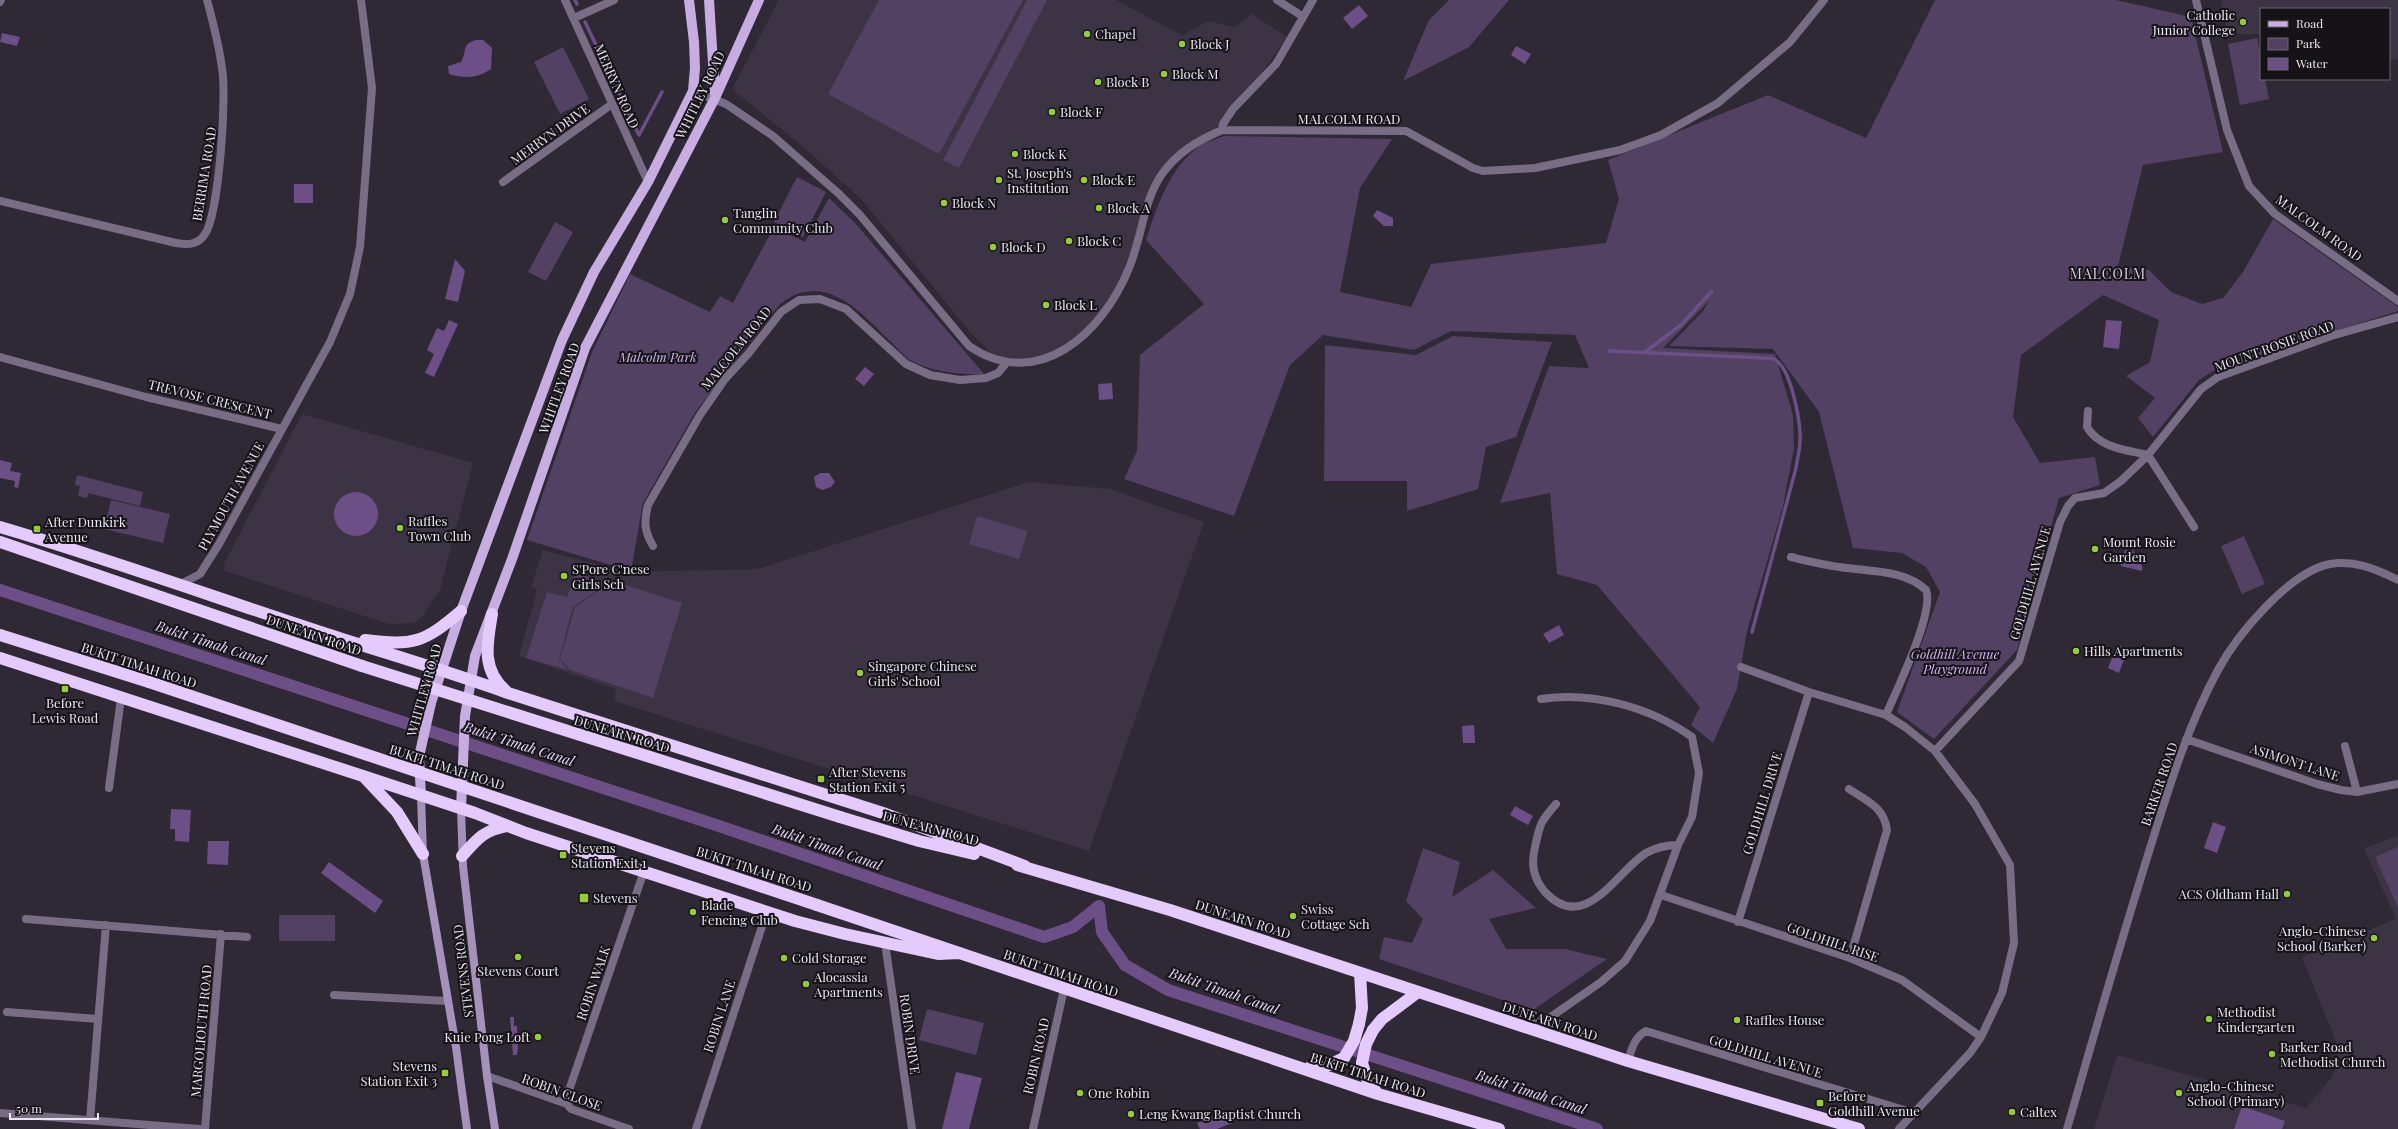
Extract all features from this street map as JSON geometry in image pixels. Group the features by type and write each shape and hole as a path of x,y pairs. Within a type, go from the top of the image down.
{"highway":[{"path":"0,527 70,547 334,636 470,678 508,693 886,814 1024,866"},
{"name":"DUNEARN ROAD","path":"0,542 362,666 840,817 919,841 1024,866 1170,910 1628,1061 1860,1129"},
{"path":"334,636 381,642 420,641 438,632 461,611"},
{"path":"492,614 487,657 490,673 498,684 508,693"},
{"name":"BUKIT TIMAH ROAD","path":"0,635 149,682 960,952 1378,1094 1496,1129"},
{"path":"0,658 363,776 475,813 507,826 766,911 837,932 885,943 938,954 960,952"},
{"path":"363,776 396,812 423,854"},
{"path":"462,856 479,837 489,830 507,826"},
{"path":"1305,1069 1325,1067 1344,1058 1354,1041 1362,1008 1360,973"},
{"path":"1378,1094 1368,1082 1362,1063 1366,1044 1373,1030 1382,1019 1418,992"}],"main road":[{"path":"689,0 694,42 693,90"},
{"path":"709,0 714,98"},
{"name":"WHITLEY ROAD","path":"461,809 461,770 465,716 470,678 475,656 492,614 585,348 714,98 759,0"},
{"name":"WHITLEY ROAD","path":"421,796 419,757 431,703 461,611 562,340 594,272 648,182 693,90"},
{"name":"STEVENS ROAD","path":"421,796 423,854 448,1001 467,1129"},
{"name":"STEVENS ROAD","path":"461,809 462,856 487,1076 495,1129"}],"street":[{"name":"BERRIMA ROAD","path":"0,200 176,243 187,245 197,242 206,233 212,215 224,120 223,70 207,0"},
{"name":"TREVOSE CRESCENT","path":"0,357 146,397 282,430 342,318 350,294 360,247 372,88 361,0"},
{"name":"MERRYN ROAD","path":"565,0 648,182"},
{"path":"574,18 614,0"},
{"path":"1277,0 1302,16"},
{"path":"1222,130 1223,124 1233,109 1276,64 1302,16 1313,0"},
{"name":"MALCOLM ROAD","path":"693,90 726,104 773,136 860,215 969,346 985,357 1019,364 1039,362 1084,337 1114,299 1129,269 1152,194 1161,175 1177,155 1198,140 1222,130 1406,131 1472,168 1482,171 1535,168 1620,150 1654,137 1718,103 1790,42 1824,0"},
{"name":"MALCOLM ROAD","path":"2196,0 2227,130 2249,186 2275,214 2398,301"},
{"name":"MERRYN DRIVE","path":"503,182 612,104"},
{"name":"MALCOLM ROAD","path":"653,546 647,537 644,522 648,505 700,415 724,379 748,354 781,312 799,300 820,299 846,309 906,364 930,375 960,380 986,378 998,373 1008,362"},
{"name":"MOUNT ROSIE ROAD","path":"2084,496 2104,493 2121,480 2148,455 2202,389 2218,378 2331,336 2398,317"},
{"path":"2088,411 2087,427 2097,439 2109,445 2148,455 2194,527"},
{"name":"PLYMOUTH AVENUE","path":"200,574 282,430"},
{"name":"GOLDHILL AVENUE","path":"1935,751 2019,660 2060,522 2068,506 2075,498 2084,496"},
{"path":"1791,557 1824,565 1899,575 1912,579 1926,590 1928,604 1924,623 1886,715"},
{"name":"BARKER ROAD","path":"2067,1129 2125,928 2186,739 2204,696 2234,646 2264,608 2296,580 2328,565 2349,562 2375,568 2398,580"},
{"path":"178,584 200,574 201,592"},
{"path":"1741,667 1809,692 1886,715 1905,726 1935,751 1975,804 2010,865 2012,950 2002,993 1981,1037 1970,1053 1899,1129"},
{"name":"GOLDHILL DRIVE","path":"1738,922 1809,692"},
{"path":"1532,1030 1601,982 1625,962 1650,921 1678,845 1692,817 1699,772 1692,737 1670,722 1587,697 1558,696 1540,699"},
{"path":"108,788 121,698"},
{"name":"ASIMONT LANE","path":"2186,739 2316,784 2357,792 2398,784"},
{"path":"2345,746 2357,792"},
{"path":"1849,789 1875,807 1885,818 1887,830 1850,958"},
{"path":"1556,804 1540,821 1532,861 1535,876 1554,901 1576,906 1591,902 1607,891 1646,854 1665,845 1678,845"},
{"name":"ROBIN WALK","path":"567,1104 566,1099 642,877 646,872"},
{"name":"GOLDHILL RISE","path":"1664,896 1738,922 1850,958 1902,980 1981,1037"},
{"name":"ROBIN LANE","path":"696,1129 766,911"},
{"path":"26,919 247,937"},
{"path":"90,1120 106,925"},
{"name":"MARGOLIOUTH ROAD","path":"205,1129 221,934"},
{"name":"ROBIN DRIVE","path":"885,943 912,1129"},
{"name":"ROBIN ROAD","path":"1033,1129 1064,988"},
{"name":"STEVENS ROAD","path":"334,995 448,1001"},
{"path":"7,1012 98,1018"},
{"name":"GOLDHILL AVENUE","path":"1628,1061 1634,1042 1638,1036 1646,1031 1914,1113"},
{"name":"ROBIN CLOSE","path":"487,1076 516,1088 567,1104 571,1108 629,1129"},
{"path":"0,1113 90,1120 128,1126 199,1129"}],"shaded area":[{"name":"St. Joseph's Institution","path":"779,0 1116,0 1182,35 1209,21 1234,27 1252,14 1287,37 1222,130 1163,168 1129,269 1084,337 1039,362 999,361 970,332 862,200 808,151 732,89"},
{"name":"Catholic Junior College","path":"2221,0 2398,0 2398,59 2390,60 2390,8 2260,8 2260,34 2228,34"},
{"name":"Raffles Town Club","path":"302,414 473,463 440,590 423,616 414,623 389,624 225,571 224,564"},
{"name":"Singapore Chinese Girls' School","path":"1029,482 1110,489 1204,522 1089,851 614,701 616,689 519,656 537,590 531,587 543,550 626,572 758,569"},
{"path":"2398,836 2398,1129 2094,1129 2117,1055 2306,1108 2331,1078 2339,1061 2336,1041 2302,957 2396,919 2364,848"}],"green space":[{"path":"879,0 1023,0 939,154 828,94"},
{"path":"1027,0 1047,0 959,168 943,160"},
{"path":"1449,0 1509,0 1469,47 1403,81 1429,20"},
{"name":"Goldhill Avenue Playground","path":"1935,0 2116,0 2191,17 2223,152 2143,165 2118,266 2149,270 2171,292 2202,304 2223,298 2243,272 2273,219 2398,307 2398,311 2216,369 2199,380 2153,437 2138,418 2155,398 2126,376 2150,362 2159,320 2103,295 2021,355 2013,417 2040,463 2095,457 2100,485 2059,498 2017,650 1934,739 1897,712 1940,592 1926,567 1902,553 1853,548 1819,412 1773,349 1669,346 1703,311 1709,301 1663,348 1775,354 1793,415 1794,448 1783,506 1747,631 1737,689 1713,743 1691,725 1700,707 1597,585 1557,574 1550,493 1500,503 1549,366 1589,368 1575,335 1451,331 1414,350 1323,335 1290,365 1234,516 1124,479 1137,451 1140,355 1204,304 1146,240 1160,201 1173,175 1190,154 1201,145 1224,136 1392,139 1360,188 1340,292 1411,307 1431,264 1606,243 1619,199 1608,160 1768,95 1866,138"},
{"path":"2257,38 2260,54 2260,80 2265,80 2269,99 2240,105 2228,44"},
{"path":"563,47 589,99 560,114 534,62"},
{"path":"797,177 826,192 803,237 774,222"},
{"name":"Malcolm Park","path":"829,198 856,224 984,374 946,372 918,364 905,356 860,312 837,297 824,292 811,291 797,294 779,305 696,411 643,503 631,571 527,540 592,352 630,274 710,312 720,296 733,303 774,227 805,242"},
{"path":"555,222 573,232 546,281 528,272"},
{"path":"1453,336 1552,342 1516,437 1486,447 1478,489 1407,511 1407,481 1324,481 1325,345 1416,355"},
{"path":"77,475 143,492 140,506 88,493 87,498 78,496 80,486 75,485"},
{"path":"111,500 170,514 163,543 104,529"},
{"path":"977,516 1028,531 1019,559 969,544"},
{"path":"2244,536 2265,584 2242,594 2221,546"},
{"path":"576,573 608,583 573,607 559,659 568,670 526,658 547,592 567,597"},
{"path":"613,581 682,603 653,698 570,670 560,659 575,607"},
{"path":"2398,847 2398,908 2375,857"},
{"path":"1423,848 1460,862 1452,897 1493,870 1536,908 1489,919 1506,949 1565,949 1607,959 1533,1010 1379,959 1384,937 1412,943 1423,919 1406,901"},
{"path":"279,915 335,915 335,941 279,941"},
{"path":"927,1009 984,1023 976,1055 919,1040"}],"water":[{"path":"1359,5 1368,16 1352,29 1343,18"},
{"path":"2,33 20,37 17,46 0,42"},
{"path":"476,40 483,40 492,48 491,69 471,77 460,77 449,74 448,66 461,62 466,46"},
{"path":"1516,46 1531,54 1525,64 1511,55"},
{"path":"294,184 313,184 313,203 294,203"},
{"path":"1377,210 1393,218 1393,226 1384,226 1373,216"},
{"path":"455,259 465,271 458,302 445,299"},
{"path":"449,320 458,324 434,377 425,373 434,354 427,350 437,328 444,331"},
{"path":"2106,320 2122,321 2119,349 2103,347"},
{"path":"865,367 874,374 864,386 855,379"},
{"path":"1112,383 1113,399 1099,400 1098,384"},
{"path":"0,460 12,463 10,471 21,473 18,488 14,487 15,481 0,478"},
{"path":"820,473 829,473 835,482 831,487 822,490 816,487 814,477"},
{"path":"360,492 372,498 377,506 377,522 372,530 364,535 352,536 340,530 335,522 334,510 340,498 348,493"},
{"path":"2125,550 2133,550 2142,566 2142,571 2121,566"},
{"path":"1559,625 1564,635 1549,643 1543,634"},
{"path":"2117,645 2128,649 2119,673 2108,668"},
{"path":"1474,725 1475,743 1463,743 1462,726"},
{"path":"1515,806 1533,816 1528,825 1510,815"},
{"path":"171,809 191,810 189,842 175,841 175,829 170,829"},
{"path":"2213,822 2226,827 2217,853 2204,848"},
{"path":"208,841 229,841 228,865 207,864"},
{"path":"329,862 383,901 375,913 321,873"},
{"path":"510,1017 514,1017 514,1026 517,1026 517,1055 513,1055"},
{"path":"956,1072 982,1078 969,1129 942,1129"},
{"path":"2242,1106 2285,1121 2282,1129 2234,1129"},
{"path":"1226,1111 1232,1123 1217,1129 1200,1129 1197,1123"}],"waterway":[{"path":"575,0 577,4"},
{"path":"585,22 639,135"},
{"path":"639,135 662,92"},
{"path":"1645,352 1681,325 1712,291"},
{"path":"1609,351 1771,358 1777,361 1784,369 1795,400 1799,423 1800,448 1752,632"},
{"name":"Bukit Timah Canal","path":"0,590 716,825 1044,937 1073,927 1099,906"},
{"name":"Bukit Timah Canal","path":"1099,906 1102,932 1125,965 1168,990 1597,1129"}],"place":[{"name":"Catholic Junior College","path":"2243,22"},
{"name":"Chapel","path":"1087,34"},
{"name":"Block J","path":"1182,44"},
{"name":"Block M","path":"1164,74"},
{"name":"Block B","path":"1098,82"},
{"name":"Block F","path":"1052,112"},
{"name":"Block K","path":"1015,154"},
{"name":"St. Joseph's Institution","path":"999,180"},
{"name":"Block E","path":"1084,180"},
{"name":"Block N","path":"944,203"},
{"name":"Block A","path":"1099,208"},
{"name":"Tanglin Community Club","path":"725,220"},
{"name":"Block C","path":"1069,241"},
{"name":"Block D","path":"993,247"},
{"name":"Block L","path":"1046,305"},
{"name":"Raffles Town Club","path":"400,528"},
{"name":"After Dunkirk Avenue","path":"37,529"},
{"name":"Mount Rosie Garden","path":"2095,549"},
{"name":"S'Pore C'nese Girls Sch","path":"564,576"},
{"name":"Hills Apartments","path":"2076,651"},
{"name":"Singapore Chinese Girls' School","path":"860,673"},
{"name":"Before Lewis Road","path":"65,689"},
{"name":"After Stevens Station Exit 5","path":"821,779"},
{"name":"Stevens Station Exit 1","path":"563,855"},
{"name":"ACS Oldham Hall","path":"2287,894"},
{"name":"Stevens","path":"584,898"},
{"name":"Blade Fencing Club","path":"693,912"},
{"name":"Swiss Cottage Sch","path":"1293,916"},
{"name":"Anglo-Chinese School (Barker)","path":"2374,938"},
{"name":"Stevens Court","path":"518,957"},
{"name":"Cold Storage","path":"784,958"},
{"name":"Alocassia Apartments","path":"806,984"},
{"name":"Methodist Kindergarten","path":"2209,1019"},
{"name":"Raffles House","path":"1737,1020"},
{"name":"Kuie Pong Loft","path":"538,1037"},
{"name":"Barker Road Methodist Church","path":"2272,1054"},
{"name":"Stevens Station Exit 3","path":"445,1073"},
{"name":"One Robin","path":"1080,1093"},
{"name":"Anglo-Chinese School (Primary)","path":"2179,1093"},
{"name":"Before Goldhill Avenue","path":"1820,1103"},
{"name":"Caltex","path":"2012,1112"},
{"name":"Leng Kwang Baptist Church","path":"1131,1114"}],"district":[{"name":"MALCOLM","path":"2108,274"}]}
